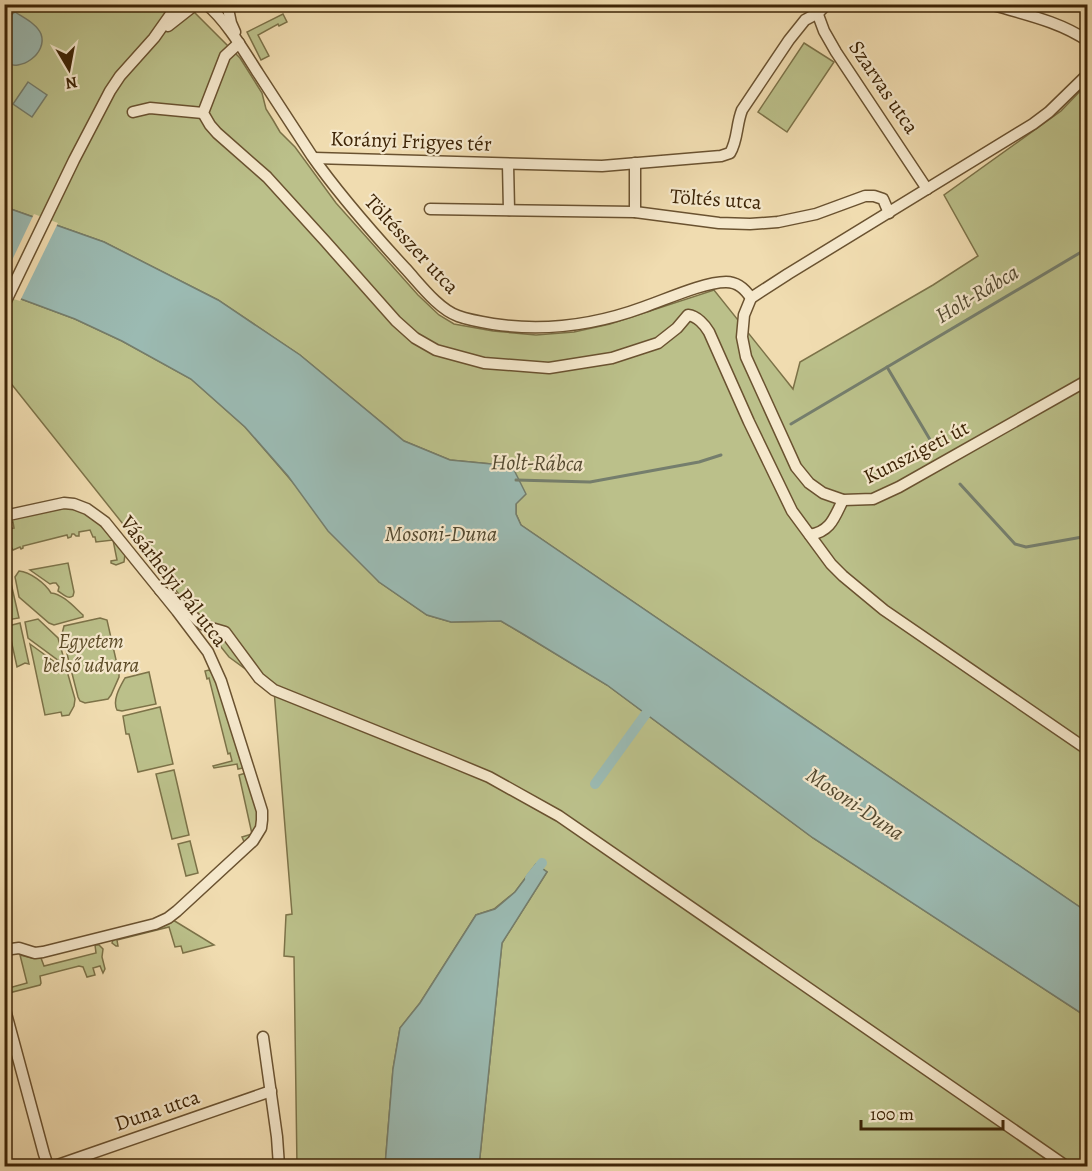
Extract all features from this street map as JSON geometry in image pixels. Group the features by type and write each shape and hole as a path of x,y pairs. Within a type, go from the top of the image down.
{"street":[{"path":"4,305 110,91 120,76 154,38 178,4"},
{"path":"154,38 196,4"},
{"path":"206,4 216,12 239,43"},
{"path":"227,4 239,43"},
{"path":"816,9 827,4"},
{"path":"990,4 1059,26 1088,40"},
{"name":"Korányi Frigyes tér","path":"314,158 602,166 721,156 732,151 737,133 737,122 742,110 789,40 816,9"},
{"name":"Szarvas utca","path":"816,9 824,31 836,52 927,189"},
{"path":"203,113 225,56 239,43"},
{"name":"Töltésszer utca","path":"239,43 314,158 359,217 427,293 456,316 506,326 540,328 575,325 607,319 706,285 724,282 734,282 740,285 751,298"},
{"path":"751,298 1033,124 1049,112 1088,74"},
{"path":"133,112 150,108 203,113"},
{"path":"203,113 217,133 267,177 396,321 415,338 436,350 484,363 549,368 612,358 658,343 677,328 688,315 693,315 709,332 792,511 831,564 884,610 1088,750"},
{"path":"430,209 635,212 635,163"},
{"name":"Korányi Frigyes tér","path":"508,164 509,210"},
{"name":"Töltés utca","path":"635,212 719,223 750,224 778,222 816,214 865,196 874,196 883,199 889,213"},
{"name":"Kunszigeti út","path":"751,298 744,315 742,337 746,357 766,402 796,467 809,483 823,493 843,500 873,499 899,487 1088,380"},
{"path":"810,536 826,529 843,500"},
{"name":"Vásárhelyi Pál utca","path":"4,516 64,503 78,505 105,522 194,632 211,657 221,681 262,811 262,824 258,835 168,918 155,924 43,952 35,953 19,948 4,950"},
{"path":"160,590 176,600 199,622 225,632 259,678 274,690 489,777 559,816 1066,1167"},
{"path":"4,1006 48,1167"},
{"path":"263,1037 278,1137 279,1167"},
{"name":"Duna utca","path":"55,1167 272,1091"}],"green space":[{"path":"5,5 187,5 240,58 262,93 266,109 280,132 295,147 336,203 418,295 439,315 454,324 536,335 574,332 610,324 714,290 793,389 800,362 933,285 978,256 944,195 1061,111 1087,84 1087,912 521,525 516,514 512,466 450,460 404,441 300,355 218,300 104,242 5,207"},
{"path":"283,14 287,22 279,26 278,24 258,35 269,56 261,60 247,32"},
{"path":"804,43 834,62 787,132 758,112"},
{"path":"5,293 75,319 122,341 191,379 245,427 379,582 427,615 451,622 501,621 607,685 813,838 1087,1017 1087,1166 479,1166 502,943 547,872 536,864 515,892 494,909 476,915 420,1003 400,1028 393,1069 385,1166 297,1166 294,957 284,956 286,915 292,914 274,690 229,657 5,376 4,345 10,332 5,329"},
{"path":"65,508 84,513 92,518 113,540 96,542 90,530 79,532 79,536 72,534 68,538 67,535 13,550 5,538 4,529 14,528 13,522 5,524 4,520"},
{"path":"113,540 125,554 124,562 116,565 111,563 117,560"},
{"name":"Egyetem belső udvara","path":"5,557 19,618 7,620 4,609"},
{"name":"Egyetem belső udvara","path":"68,563 74,592 71,597 58,591 59,587 56,583 50,584 30,570"},
{"name":"Egyetem belső udvara","path":"19,571 28,573 45,585 51,593 68,601 83,617 54,625 49,623 19,597 15,577"},
{"name":"Egyetem belső udvara","path":"100,618 107,620 119,677 108,699 85,703 78,697 62,634 64,626"},
{"name":"Egyetem belső udvara","path":"38,619 58,638 66,666 28,638 25,622"},
{"name":"Egyetem belső udvara","path":"20,623 29,664 25,663 17,667 8,626"},
{"name":"Egyetem belső udvara","path":"30,644 67,671 75,699 69,715 62,716 61,712 45,715"},
{"path":"209,670 214,674 243,768 238,769 237,764 214,768 213,766 232,761 230,753 228,754 209,678 207,679 205,671"},
{"name":"Egyetem belső udvara","path":"149,672 156,704 117,710 116,698 125,678"},
{"name":"Egyetem belső udvara","path":"160,707 173,764 138,772 123,716"},
{"path":"174,770 189,835 172,839 156,774"},
{"path":"246,773 256,803 258,818 254,832 245,844 242,837 252,834 239,775"},
{"path":"190,841 198,873 186,876 178,844"},
{"path":"173,920 214,945 183,953 181,946 175,947 169,927 117,940 118,946 112,943 113,940"},
{"path":"95,945 103,949 105,969 103,973 100,966 93,968 95,975 87,977 83,967 79,966 40,976 40,985 5,994 5,989 27,983 20,955 41,958 44,966 96,953"}],"water":[{"path":"15,12 37,27 42,41 37,54 31,59 25,63 11,65 5,62 5,34 10,26 10,16"},
{"path":"28,82 47,95 32,117 13,104"},
{"name":"Mosoni-Duna","path":"5,207 104,242 218,300 300,355 404,441 450,460 512,466 526,494 516,504 516,514 521,525 1087,912 1087,1017 813,838 607,685 501,621 451,622 427,615 379,582 328,531 288,476 245,427 191,379 122,341 75,319 5,293"},
{"path":"536,864 547,872 502,943 479,1166 385,1166 393,1069 400,1028 420,1003 476,915 495,909 515,892"}],"pier":[{"path":"34,214 58,223 20,301 4,296 5,275"}],"waterway":[{"name":"Holt-Rábca","path":"791,424 1088,248"},
{"path":"887,367 932,443"},
{"name":"Holt-Rábca","path":"516,480 590,482 699,462 721,455"},
{"path":"960,484 1015,544 1026,547 1088,536"},
{"path":"595,784 653,704"},
{"path":"530,878 542,863"}]}
